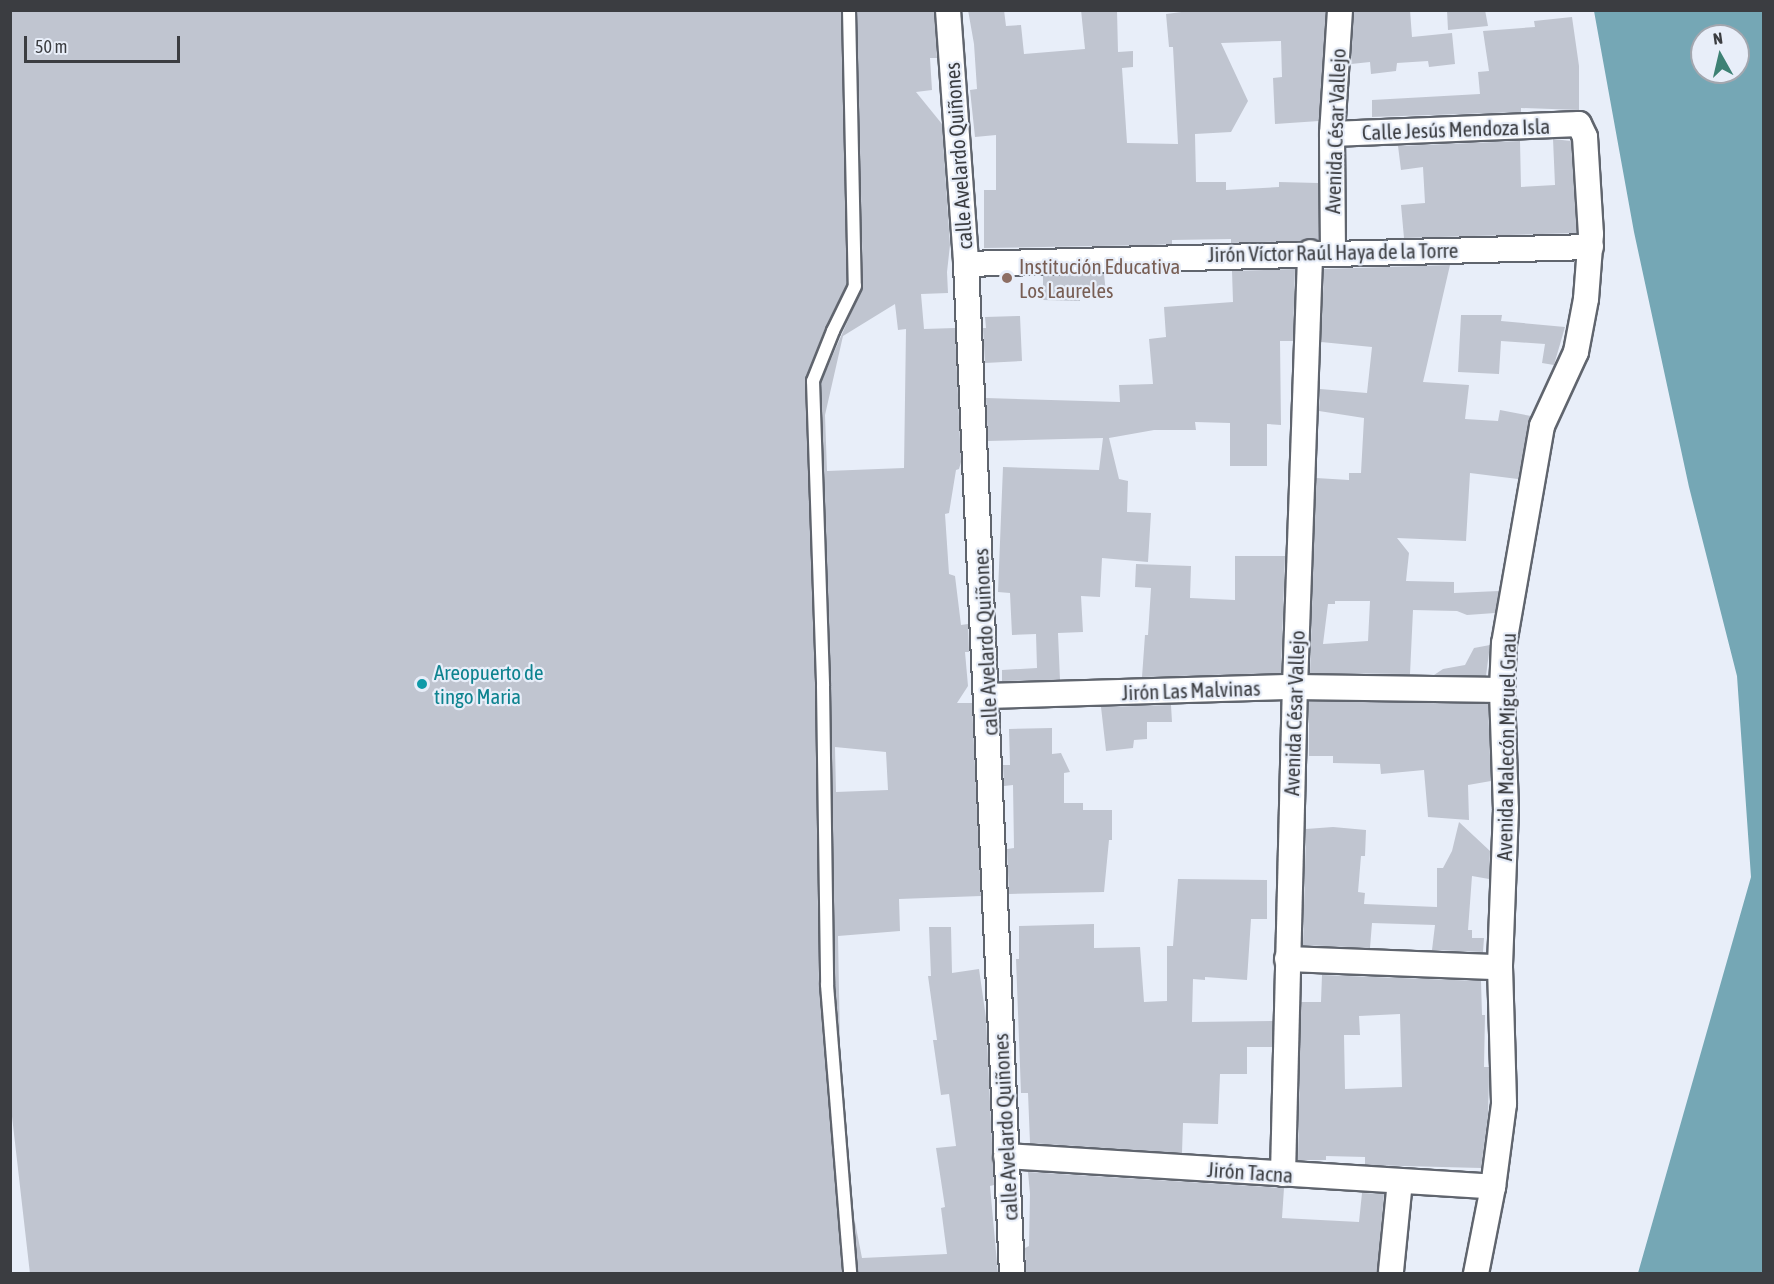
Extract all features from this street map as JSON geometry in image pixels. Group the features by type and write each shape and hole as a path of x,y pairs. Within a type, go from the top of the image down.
{"street":[{"name":"calle Avelardo Quiñones","path":"948,10 966,264 1012,1274"},
{"name":"Avenida César Vallejo","path":"1283,1174 1295,687 1322,252 1340,10"},
{"name":"Calle Jesús Mendoza Isla","path":"1332,134 1580,124"},
{"name":"Avenida Malecón Miguel Grau","path":"1476,1274 1493,1187 1504,1104 1500,967 1506,809 1502,690 1504,643 1542,426 1576,352 1586,299 1591,247 1586,137 1580,124"},
{"name":"Jirón Víctor Raúl Haya de la Torre","path":"966,264 1322,252 1591,247"},
{"name":"Jirón Las Malvinas","path":"987,696 1295,687 1502,690"},
{"path":"1287,959 1500,967"},
{"name":"Jirón Tacna","path":"1006,1156 1493,1187"},
{"path":"1391,1271 1400,1181"}],"lane":[{"path":"849,10 855,286 833,331 813,381 823,686 827,985 850,1274"}],"water":[{"path":"1594,11 1763,11 1763,1273 1638,1273 1751,877 1737,676 1689,487 1634,232"}],"building":[{"name":"Areopuerto de tingo Maria","path":"10,10 841,10 847,284 825,328 805,381 815,686 819,985 842,1274 30,1274 10,1099"},
{"path":"857,10 934,10 937,58 930,58 932,90 916,92 942,124 950,245 947,272 948,293 921,294 924,329 955,328 961,462 959,469 956,470 949,513 945,514 949,574 955,576 961,625 968,624 969,652 965,652 968,686 957,703 972,703 981,896 899,899 900,931 838,936 840,1045 835,985 831,686 821,382 863,286","holes":["895,304 898,330 906,329 904,468 827,471 825,415 843,336","835,747 886,752 888,790 836,792"]},
{"path":"968,10 1004,10 1006,26 1021,25 1024,54 1085,49 1081,10 1117,10 1118,52 1133,51 1133,67 1122,68 1127,143 1178,144 1173,47 1169,47 1166,14 1197,10 1326,10 1319,121 1275,124 1273,78 1282,77 1281,41 1221,43 1248,101 1231,132 1195,134 1196,182 1226,182 1226,190 1279,187 1279,182 1318,183 1319,240 1310,238 1302,241 1231,243 1231,239 1172,240 1172,244 1151,245 984,248 984,190 996,190 996,135 975,137 970,90 977,89 974,44"},
{"path":"1354,10 1410,10 1412,37 1452,33 1455,64 1429,67 1428,61 1397,63 1396,71 1371,74 1370,62 1351,64"},
{"path":"1447,10 1485,10 1488,26 1448,30"},
{"path":"1572,17 1579,66 1579,110 1521,108 1521,112 1372,117 1372,100 1480,94 1478,72 1489,71 1483,31 1535,27 1534,21"},
{"path":"1553,139 1571,141 1577,233 1404,238 1401,205 1425,203 1423,167 1401,170 1398,146 1520,141 1521,187 1555,185"},
{"path":"1450,265 1423,382 1469,385 1465,419 1498,421 1500,410 1531,416 1518,479 1470,473 1466,541 1397,538 1409,553 1406,581 1454,582 1454,593 1499,591 1495,613 1467,615 1457,611 1413,610 1410,674 1310,673 1316,478 1349,480 1349,473 1361,473 1364,418 1319,411 1320,389 1367,393 1372,347 1321,342 1324,269","holes":["1335,601 1370,601 1368,641 1323,644 1328,604 1335,604"]},
{"path":"1295,269 1293,341 1280,341 1281,425 1267,424 1267,466 1230,466 1230,423 1195,422 1196,430 1154,430 1109,438 1119,479 1128,481 1127,512 1151,513 1148,562 1102,558 1100,597 1081,596 1083,632 1058,633 1060,680 1002,681 1002,670 1037,668 1036,634 1012,635 1010,593 998,592 1003,467 1099,470 1103,438 988,441 986,398 1120,402 1119,385 1153,384 1149,339 1166,337 1164,307 1233,302 1232,271"},
{"path":"1104,274 1106,293 1080,295 1080,301 1043,300 1043,276"},
{"path":"1461,315 1502,315 1501,321 1565,327 1554,365 1542,363 1545,344 1501,341 1499,374 1458,372"},
{"path":"1020,316 1022,361 985,363 983,328 986,328 985,317"},
{"path":"1235,556 1285,556 1281,673 1142,677 1151,588 1135,587 1136,564 1191,566 1190,598 1235,600"},
{"path":"1490,645 1486,676 1434,675 1443,669 1465,665 1474,648"},
{"path":"1309,701 1488,704 1491,781 1468,785 1469,820 1428,817 1424,770 1381,774 1380,764 1333,763 1333,756 1309,756"},
{"path":"1171,705 1172,722 1147,722 1147,739 1134,740 1133,748 1106,751 1101,707"},
{"path":"1052,728 1052,754 1061,753 1070,772 1064,773 1064,803 1083,803 1083,810 1112,810 1112,840 1109,840 1104,892 1009,894 1007,849 1014,848 1013,785 1004,786 1003,765 1010,765 1009,729"},
{"path":"1459,822 1490,851 1489,879 1472,876 1468,930 1472,930 1472,938 1484,938 1483,952 1432,950 1435,925 1372,923 1370,948 1303,945 1306,829 1333,827 1366,830 1365,856 1361,856 1358,892 1365,893 1364,904 1437,907 1437,868 1443,868 1452,851"},
{"path":"1178,879 1267,880 1267,919 1251,919 1247,980 1205,977 1205,980 1193,979 1192,1022 1273,1021 1272,1047 1247,1047 1247,1074 1220,1074 1218,1124 1183,1123 1182,1153 1030,1143 1028,1093 1021,1093 1016,959 1019,959 1019,926 1094,924 1094,948 1140,947 1144,1002 1167,1001 1167,946 1173,946"},
{"path":"929,927 951,927 952,973 979,969 986,1018 994,1185 990,1186 998,1274 858,1274 853,1212 862,1258 947,1254 941,1208 945,1207 936,1148 956,1146 949,1094 941,1095 933,1040 937,1040 928,976 931,976"},
{"path":"1322,975 1481,981 1482,1015 1485,1015 1484,1067 1489,1067 1489,1076 1488,1115 1481,1168 1365,1165 1365,1157 1326,1156 1326,1160 1298,1160 1301,1002 1321,1002","holes":["1400,1014 1402,1087 1345,1089 1344,1035 1360,1035 1359,1016"]},
{"path":"1028,1172 1284,1188 1282,1218 1359,1222 1362,1193 1384,1194 1377,1274 1026,1274 1025,1248 1029,1246"}],"place":[{"name":"Institución Educativa Los Laureles","path":"1007,278"},
{"name":"Areopuerto de tingo Maria","path":"422,684"}]}
